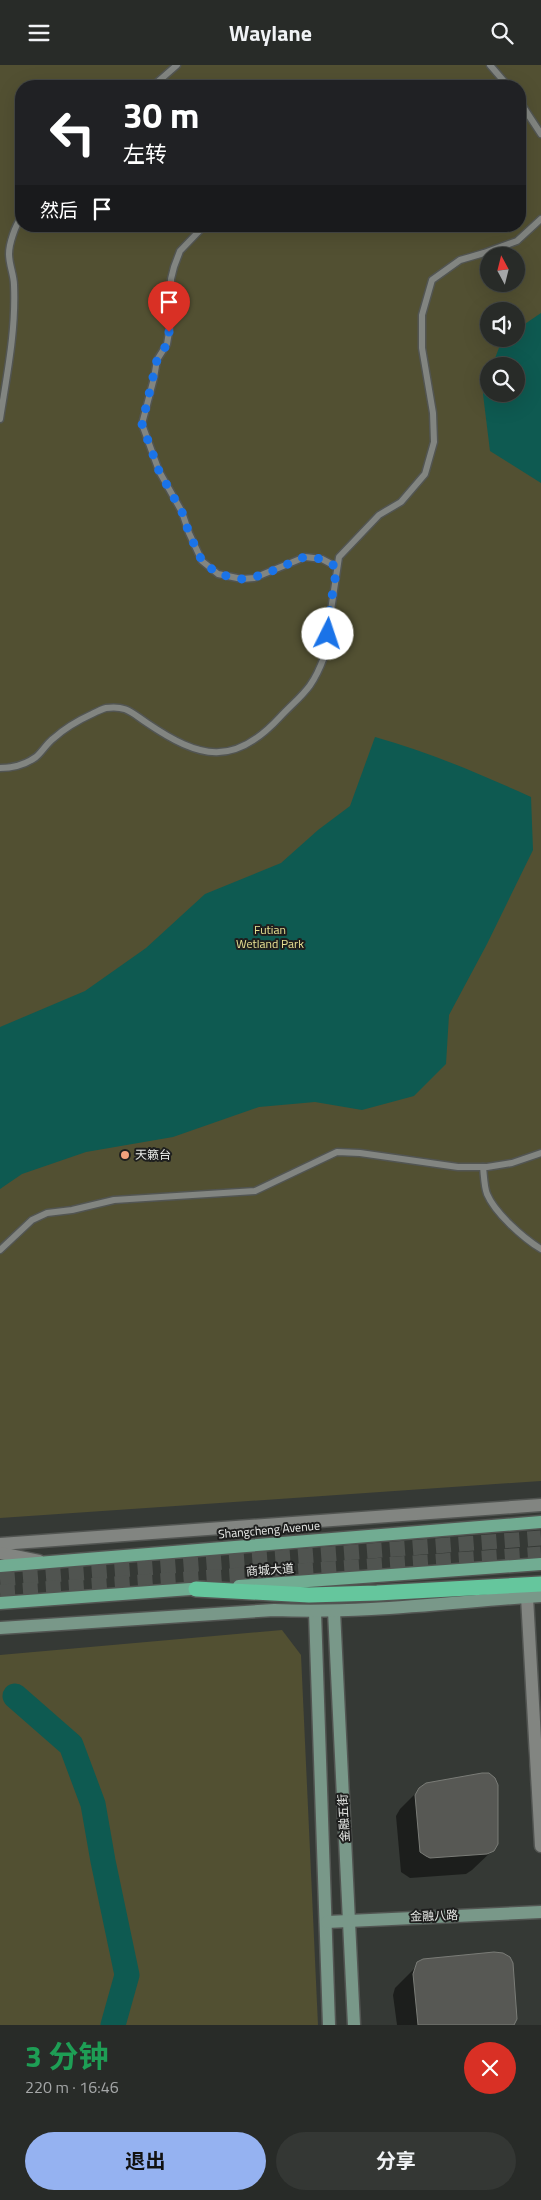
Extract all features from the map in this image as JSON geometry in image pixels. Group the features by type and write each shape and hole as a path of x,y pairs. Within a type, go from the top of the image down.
{"highway":[{"path":"196,1589 309,1595 541,1584"}],"main road":[{"name":"Shangcheng Avenue","path":"0,1566 541,1522"},
{"name":"商城大道","path":"0,1603 541,1564"}],"street":[{"path":"0,1544 541,1505"},
{"path":"0,1553 44,1563"},
{"path":"0,1628 274,1610 334,1611 541,1596"},
{"path":"527,1597 541,1846"},
{"name":"金融五街","path":"334,1611 354,2025"},
{"name":"金融五街","path":"315,1612 329,2025"},
{"name":"金融八路","path":"327,1922 541,1912"}],"lane":[{"path":"161,80 177,65"},
{"path":"490,65 503,80"},
{"path":"526,111 541,134"},
{"path":"0,768 16,767 36,757 52,739 67,728 106,708 129,709 148,723 199,750 225,753 247,745 261,736 309,690 319,673 326,650 339,557 379,515 401,502 425,474 434,443 432,413 422,348 422,315 432,280 460,260 517,241 541,219"},
{"path":"0,419 10,365 14,328 14,283 9,254 15,232"},
{"path":"198,232 180,251 174,267 171,279 171,320 167,344 157,360 142,424 159,471 182,512 202,561 218,574 242,579 254,577 304,557 322,559 337,567"},
{"path":"0,1250 32,1220 47,1213 72,1210 114,1200 255,1191 337,1152 360,1153 449,1166 483,1167 512,1163 541,1153"},
{"path":"483,1167 487,1193 500,1213 520,1233 541,1249"}],"green space":[{"name":"Futian Wetland Park","path":"0,65 541,65 541,1481 0,1518"},
{"path":"282,1630 301,1655 318,2025 0,2025 0,1655"}],"water":[{"path":"541,313 541,483 490,451 484,402 525,402 525,357 495,357 499,347 525,347 525,324"},
{"path":"375,737 415,749 454,764 531,797 533,850 487,944 449,1015 446,1064 414,1096 362,1110 315,1102 259,1107 173,1137 86,1152 22,1174 0,1189 0,1027 85,991 146,948 205,894 281,863 318,830 350,806"}],"building":[{"path":"489,1773 495,1778 498,1785 498,1844 494,1851 487,1854 430,1858 420,1852 415,1795 419,1788 426,1783"},
{"path":"494,1952 503,1953 510,1957 513,1963 517,2019 514,2025 418,2025 413,1974 417,1962 423,1959"}],"waterway":[{"path":"15,1696 71,1745 93,1804 127,1975 113,2025"}],"tunnel":[{"path":"0,1579 541,1538"},
{"path":"0,1592 541,1554"}],"place":[{"name":"天籁台","path":"125,1155"}],"route":[{"path":"169,332 167,344 157,360 142,424 159,471 182,512 202,561 218,574 242,579 263,575 304,557 322,559 337,567 329,614 328,634"}]}
